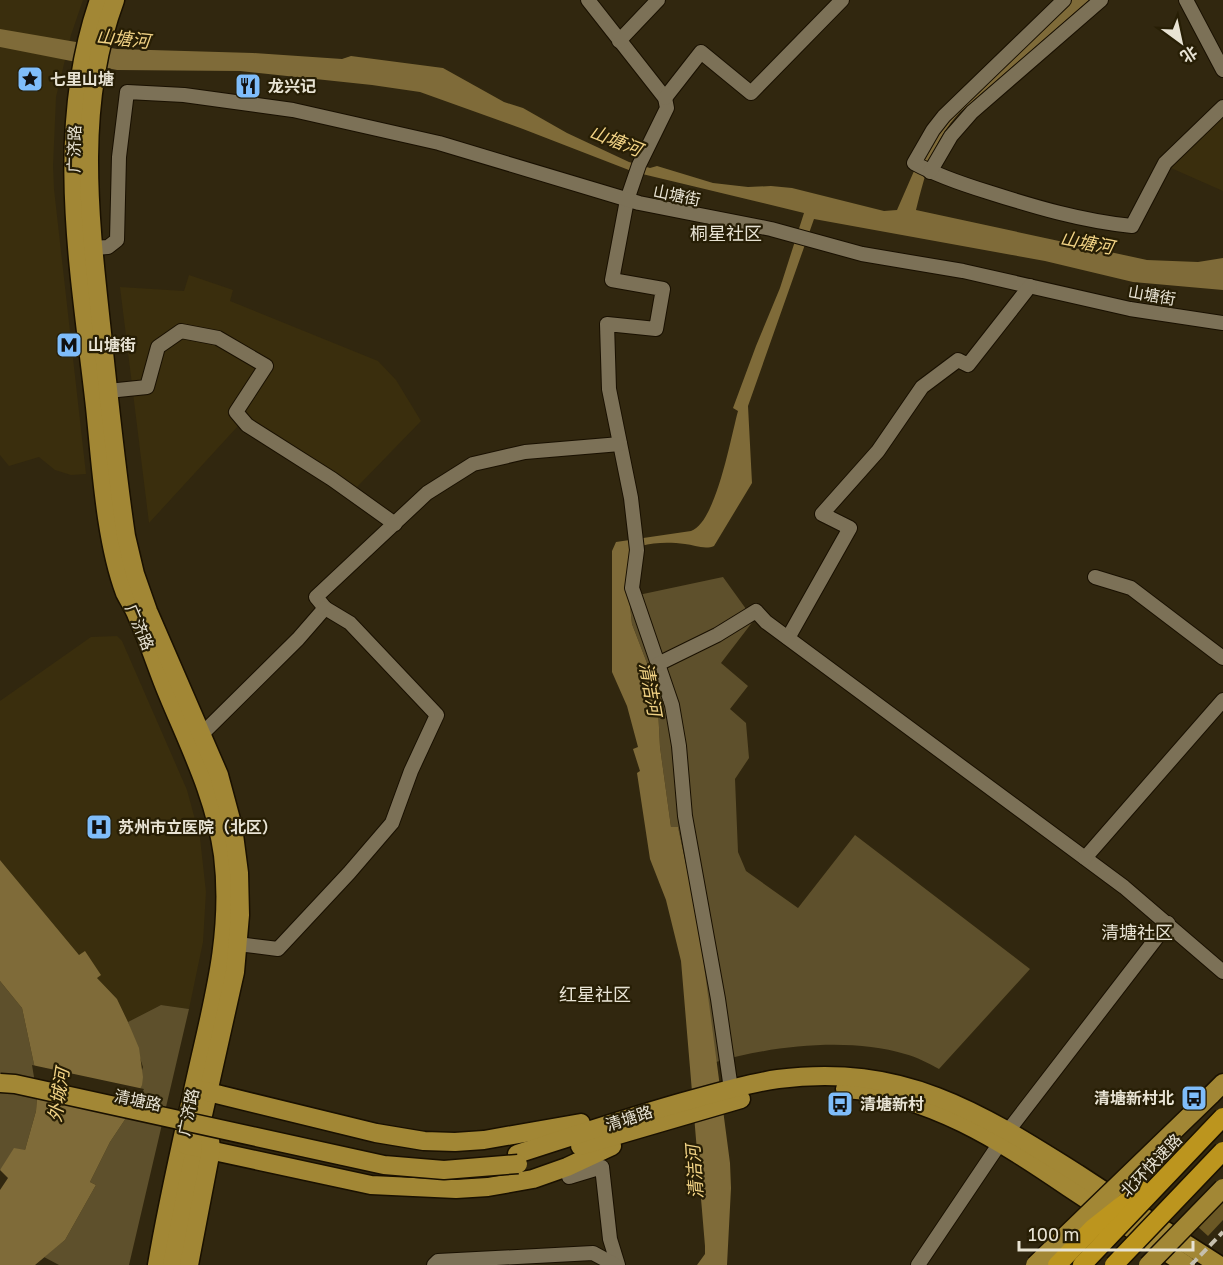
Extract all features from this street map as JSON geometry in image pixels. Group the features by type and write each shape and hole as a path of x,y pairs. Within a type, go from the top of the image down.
{"highway":[{"name":"北环快速路","path":"1082,1265 1223,1117"},
{"path":"1057,1265 1093,1228 1192,1150"},
{"path":"1114,1265 1223,1151"}],"main road":[{"name":"广济路","path":"99,0 87,41 73,137 80,189 100,454 115,557 126,595 137,616 168,696 205,780 215,813 222,851 225,900 222,956 200,1090 189,1265"},
{"name":"广济路","path":"115,0 104,34 93,86 80,189 93,248 126,536 135,574 148,611 224,789 235,840 240,883 235,972 200,1090"},
{"name":"清塘路","path":"0,1071 389,1154 456,1160 517,1159"},
{"name":"清塘路","path":"0,1083 384,1165 444,1170 517,1159 692,1106 764,1081 823,1076 875,1080 936,1095 969,1109 1004,1137 1186,1265"},
{"path":"1035,1265 1217,1089"},
{"path":"200,1090 376,1133 406,1139 441,1142 533,1133 660,1115"},
{"path":"196,1147 371,1185 456,1189 510,1184 567,1167 660,1115"},
{"name":"清塘路","path":"1004,1137 1219,1265"},
{"name":"广济路","path":"152,1265 196,1147"},
{"name":"广济路","path":"172,1265 196,1147"},
{"path":"1148,1265 1223,1188"},
{"name":"广济路","path":"157,1265 161,1243"}],"street":[{"path":"588,0 665,98 667,108 639,165 627,200 612,280 663,289 656,330 607,324 609,389 632,498 637,544 632,588 673,715 685,816 718,999 727,1094"},
{"path":"619,40 658,0"},
{"path":"665,98 701,52 751,93 842,0"},
{"path":"924,169 933,130 944,116 1064,0"},
{"path":"924,169 972,112 1101,0"},
{"path":"1186,0 1223,70"},
{"path":"1196,0 1223,56"},
{"name":"山塘街","path":"93,248 108,247 117,240 119,157 127,92 184,94 293,110 439,143 627,200 795,235 862,254 963,271 1130,309 1223,323"},
{"path":"924,169 1041,209 1132,226 1165,163 1223,107"},
{"path":"788,638 850,528 822,514 878,451 922,387 958,360 968,364 1030,286"},
{"path":"108,391 147,387 158,347 181,331 218,338 266,366 236,412 247,425 332,479 395,524"},
{"path":"238,944 278,950 349,873 392,823 411,771 437,715 350,623 325,608 316,597 427,493 472,464 525,452 620,444"},
{"path":"1095,577 1131,588 1223,658"},
{"path":"202,734 325,608"},
{"path":"658,664 717,634 756,610 766,622 1085,858 1168,923 1223,972"},
{"path":"1085,858 1223,700"},
{"path":"918,1265 1004,1137 1168,923"},
{"path":"567,1167 569,1177 602,1167 610,1239 616,1265"},
{"path":"434,1265 438,1261 593,1253 616,1265"}],"shaded area":[{"path":"0,0 83,0 71,35 56,97 53,166 86,474 71,475 55,470 39,457 9,466 0,455"},
{"path":"1223,110 1223,191 1171,168"},
{"path":"189,275 233,290 230,301 378,361 396,380 421,421 355,489 306,469 238,426 149,523 120,287 184,291"},
{"path":"723,577 754,620 721,663 748,686 730,709 746,723 749,758 735,779 738,852 746,871 798,908 855,835 1030,969 939,1069 905,1054 860,1046 835,1045 785,1048 716,1062 689,876 678,827 671,827 660,747 657,689 632,624 629,597"},
{"name":"苏州市立医院（北区）","path":"117,636 122,641 187,790 200,838 206,892 203,942 189,1009 161,1005 128,1022 117,999 97,978 84,952 79,955 0,860 0,701 91,637"},
{"path":"0,981 22,1008 38,1083 36,1111 25,1150 0,1170"},
{"path":"161,1005 189,1009 129,1265 59,1265 44,1257 65,1240 96,1185 90,1182 110,1142 126,1118 143,1067 128,1022"},
{"path":"1223,1198 1223,1220 1208,1236 1196,1225"}],"water":[{"name":"清洁河","path":"1071,0 1089,0 950,123 931,158 916,210 1147,260 1198,262 1223,258 1223,290 1133,282 1045,261 814,219 748,406 752,483 714,546 669,543 641,546 629,597 632,624 657,689 660,747 671,827 678,827 698,920 730,1163 727,1265 697,1265 705,1254 705,1246 681,961 666,900 650,859 637,773 640,771 633,749 638,747 627,706 612,672 612,551 616,542 691,531 700,525 708,512 727,458 738,411 733,408 780,288 804,213 634,172 420,92 240,71 117,70 0,47 0,29 117,49 253,53 342,59 351,56 443,68 504,102 523,108 567,133 629,162 650,168 657,166 713,183 792,188 884,211 897,210 921,155 938,128"},
{"name":"外城河","path":"0,860 79,955 85,951 101,975 97,978 117,999 139,1048 143,1077 142,1085 126,1118 110,1142 90,1182 96,1185 65,1240 35,1265 0,1265 0,1190 8,1178 0,1170 14,1148 25,1150 36,1111 38,1083 22,1008 0,981"}],"pier":[{"path":"32,1065 144,1089 129,1119 34,1096 35,1083"}],"railway":[{"path":"1191,1265 1223,1232"}],"place":[{"name":"七里山塘","path":"30,79"},
{"name":"龙兴记","path":"248,86"},
{"name":"山塘街","path":"69,345"},
{"name":"苏州市立医院（北区）","path":"99,827"},
{"name":"清塘新村北","path":"1194,1098"},
{"name":"清塘新村","path":"840,1104"}],"district":[{"name":"桐星社区","path":"726,233"},
{"name":"清塘社区","path":"1137,932"},
{"name":"红星社区","path":"595,994"}],"water label":[{"name":"山塘河","path":"123,38"},
{"name":"山塘河","path":"616,140"},
{"name":"山塘河","path":"1087,242"}]}
